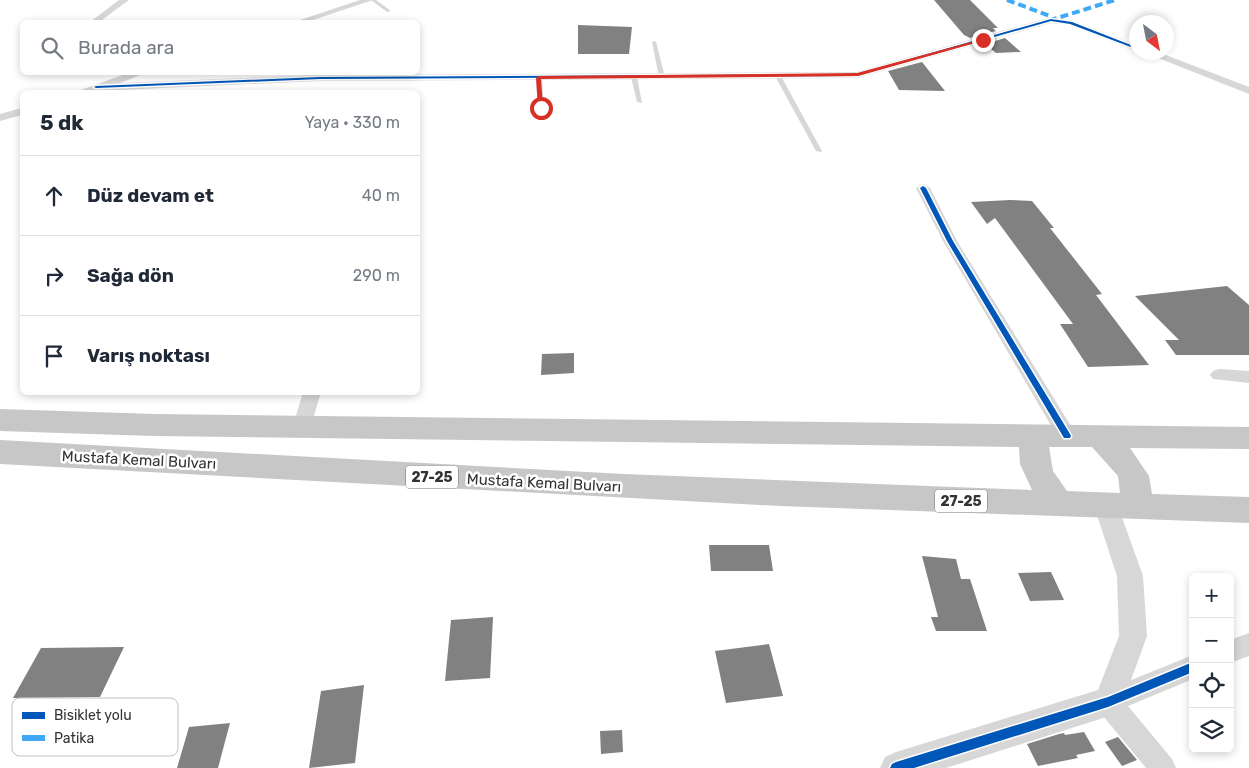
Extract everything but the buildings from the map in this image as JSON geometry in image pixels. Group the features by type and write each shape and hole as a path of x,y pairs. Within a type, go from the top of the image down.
{"highway":[{"path":"0,420 154,425 1249,438"},
{"path":"1036,434 1032,454 1038,476 1058,504"},
{"path":"1100,437 1122,458 1133,474 1138,493 1120,507"},
{"name":"Mustafa Kemal Bulvarı","path":"0,452 632,488 1120,507 1249,510"}],"street":[{"path":"97,20 125,0"},
{"path":"305,20 368,0"},
{"path":"96,87 320,78 858,75 1051,20 1072,24 1129,45"},
{"path":"1169,60 1249,91"},
{"path":"86,90 134,75"},
{"path":"0,118 20,112"},
{"path":"923,188 950,241 1067,436"},
{"path":"1219,375 1249,377"},
{"path":"302,426 311,395"},
{"path":"1108,702 1132,636 1130,576 1120,507"},
{"path":"1234,650 1249,644"},
{"path":"896,768 1108,702 1189,669"},
{"path":"1108,702 1163,768"}],"lane":[{"path":"373,0 389,11"},
{"path":"654,42 662,77"},
{"path":"778,76 819,151"},
{"path":"634,77 640,102"},
{"path":"539,78 541,108"}],"marked path":[{"path":"1007,0 1050,16 1051,20 1115,0"}],"cycle path":[{"path":"96,87 320,78 857,75 1051,20 1071,23 1129,45"},
{"path":"923,188 950,241 1067,436"},
{"path":"896,768 1108,702 1189,669"}],"route":[{"path":"541,108 539,78 858,75 983,40"}]}
